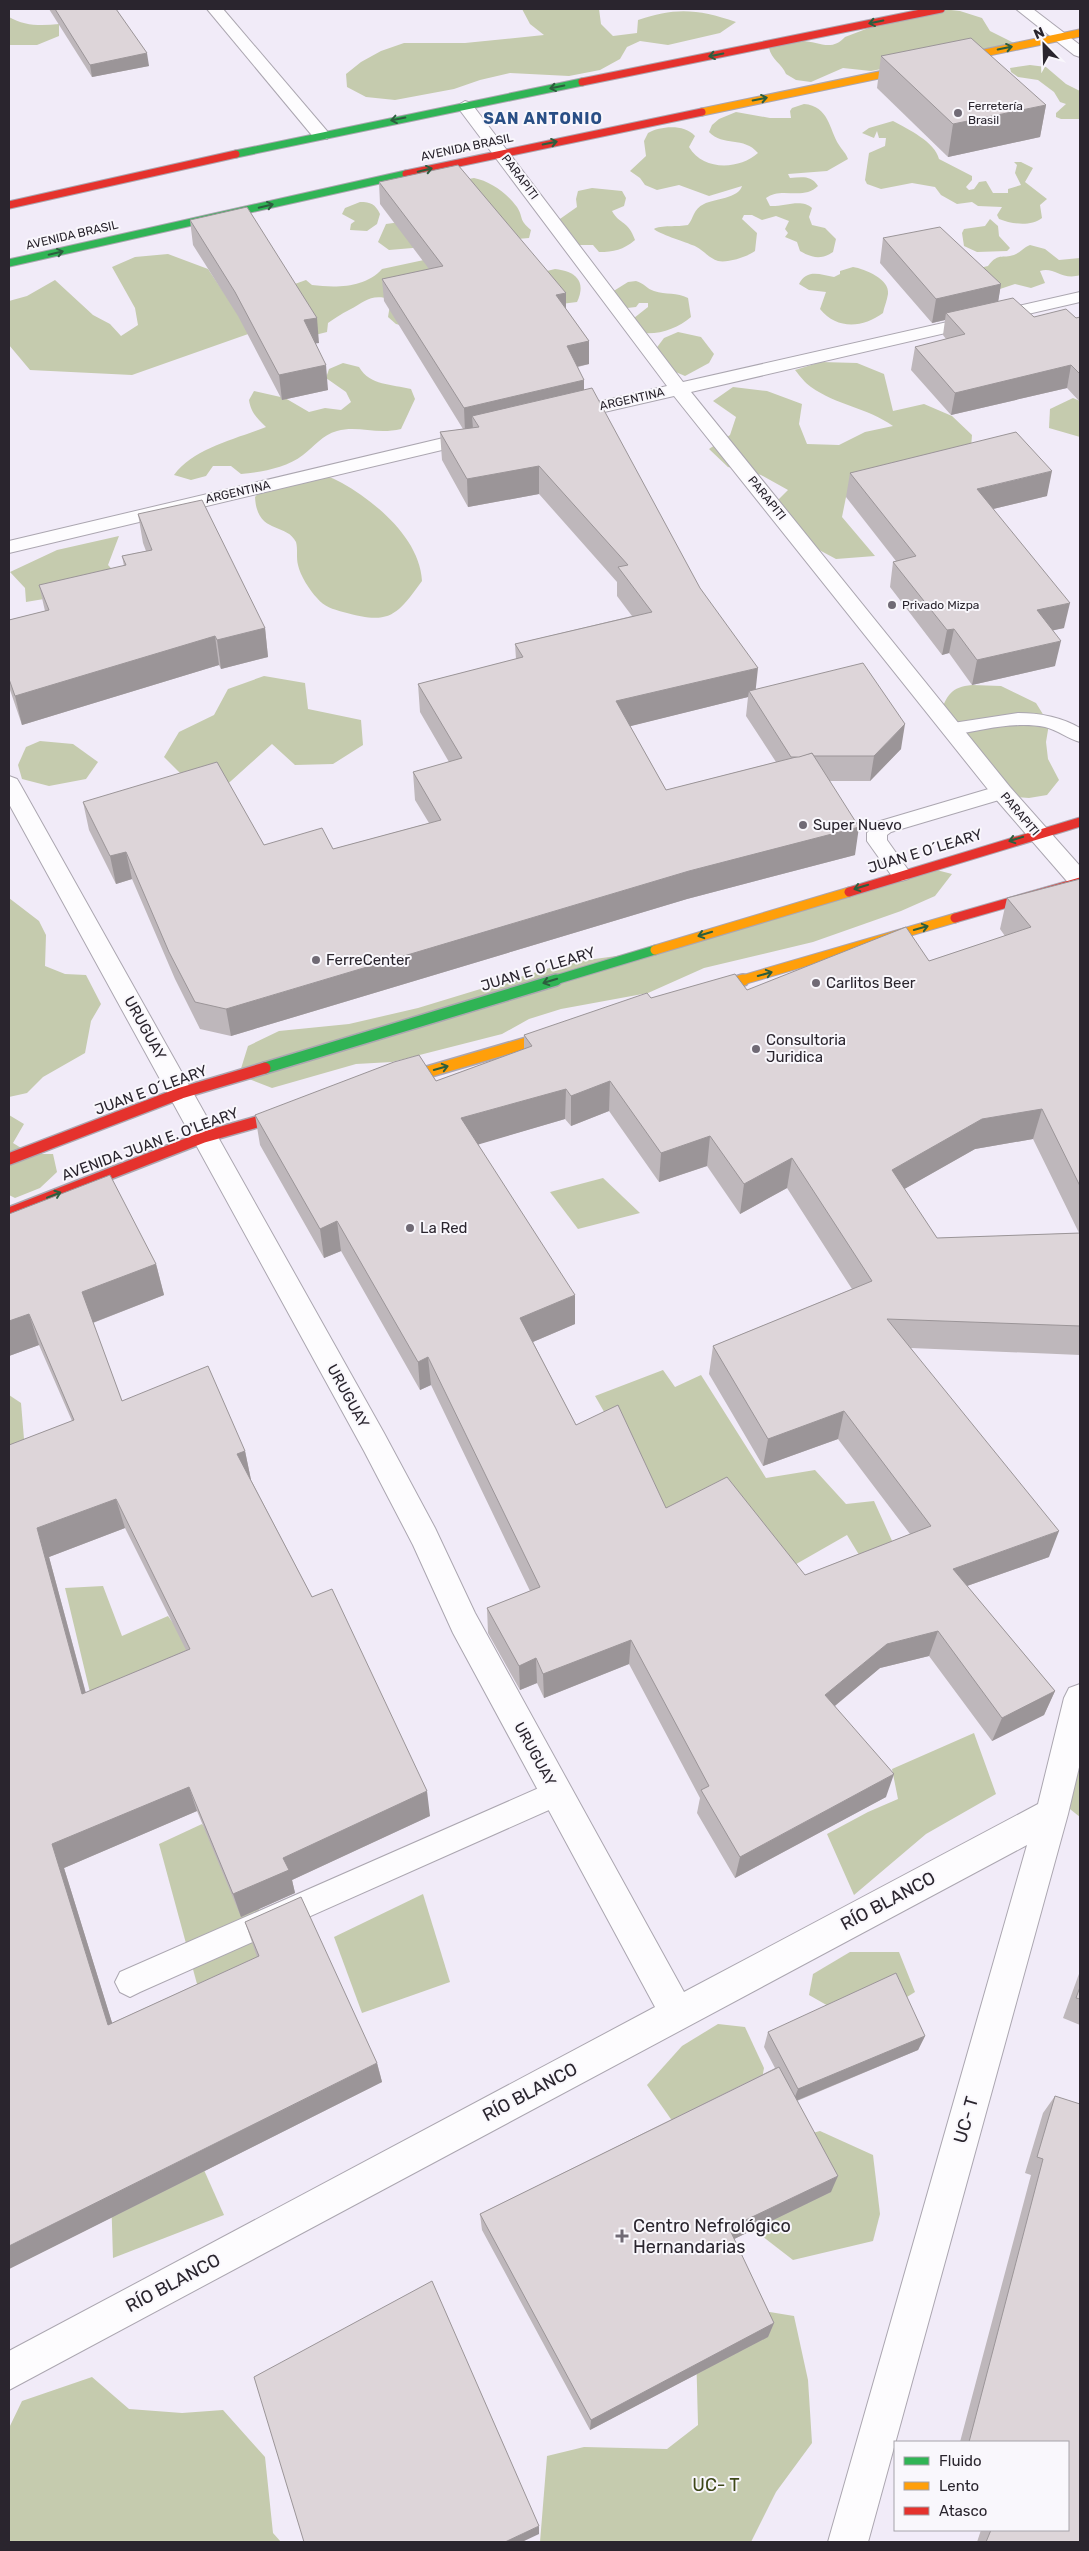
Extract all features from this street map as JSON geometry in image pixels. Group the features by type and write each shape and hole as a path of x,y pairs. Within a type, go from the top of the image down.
{"street":[{"path":"215,9 321,135"},
{"path":"9,204 321,135 940,9"},
{"path":"1024,9 1080,52"},
{"name":"AVENIDA BRASIL","path":"9,263 502,153 1080,33"},
{"name":"PARAPITI","path":"465,106 678,388 1002,792 1080,881"},
{"name":"ARGENTINA","path":"542,420 1080,297"},
{"name":"ARGENTINA","path":"9,546 494,432"},
{"name":"URUGUAY","path":"9,784 374,1442 424,1538 464,1623 677,2013"},
{"name":"JUAN E O´LEARY","path":"9,1159 181,1093 1036,833 1080,822"},
{"path":"690,996 1080,881"},
{"path":"385,1084 576,1029"},
{"name":"AVENIDA JUAN E. O'LEARY","path":"9,1213 204,1137 300,1110"},
{"name":"UC- T","path":"848,2542 1052,1814 1080,1698"},
{"name":"RÍO BLANCO","path":"9,2371 1052,1814"}],"lane":[{"path":"953,730 1030,717 1052,721 1080,736"},
{"path":"901,874 876,841 877,833 884,828 1002,792"},
{"path":"130,1982 557,1793"}],"green space":[{"path":"522,9 599,9 601,24 613,36 637,33 638,20 676,11 710,14 736,22 720,33 668,45 640,41 627,47 620,59 600,70 569,76 510,73 480,80 454,89 395,100 366,97 347,87 346,74 361,62 381,51 404,43 465,43 544,35 530,24"},
{"path":"942,9 960,11 982,18 990,31 1014,43 871,71 843,68 811,82 796,80 786,74 769,48 800,41 824,45 834,44 840,42 845,37 887,21"},
{"path":"9,17 33,25 59,24 59,36 37,45 9,45"},
{"path":"1030,65 1046,67 1066,84 1080,91 1080,119 1061,119 1056,117 1056,113 1066,104 1060,102 1054,92 1038,80 1018,77 1011,72 1010,68"},
{"path":"804,104 819,109 827,119 848,159 827,171 788,174 790,178 809,178 816,182 818,186 806,193 778,193 766,198 770,206 798,203 812,208 809,217 812,225 825,228 836,239 833,252 816,257 800,251 797,242 785,237 788,233 785,229 789,221 776,216 762,220 752,215 744,215 742,219 757,233 755,251 727,261 714,260 696,246 654,229 688,225 700,206 731,196 740,190 742,186 709,196 679,185 657,190 645,185 640,178 630,171 646,156 644,141 648,133 672,127 685,129 695,136 689,147 695,155 712,164 732,165 750,159 758,153 746,145 715,137 709,132 712,125 719,119 736,112 770,118 791,118 790,111 792,108"},
{"path":"893,121 927,142 939,159 972,176 972,180 966,187 969,190 974,189 979,182 986,181 993,193 1008,193 1008,189 1021,185 1015,173 1017,165 1014,162 1021,162 1033,168 1025,182 1047,199 1040,205 1042,218 1027,224 1010,222 999,219 997,215 1002,207 978,206 972,202 957,204 941,195 935,187 912,183 881,189 867,184 865,180 869,153 885,146 886,138 879,138 877,131 874,138 862,133 869,128"},
{"path":"474,178 492,185 513,202 524,223 531,230 529,238 389,250 378,242 386,224 415,220 458,181"},
{"path":"592,188 622,191 626,198 624,206 612,211 630,229 635,240 614,251 599,252 593,245 578,245 557,221 577,207 578,191"},
{"path":"360,202 372,204 380,214 377,224 367,231 350,230 351,224 355,221 342,214 345,208"},
{"path":"990,219 998,226 999,236 1010,248 1007,251 977,252 964,246 962,233 964,229 985,226"},
{"path":"1030,245 1045,249 1059,260 1080,258 1080,275 1068,276 1045,270 1040,271 1045,283 1031,288 1015,284 1000,289 975,269 988,266 999,257 1012,256"},
{"path":"475,249 411,328 396,324 388,317 391,299 378,297 364,301 333,319 328,323 327,332 311,336 292,285 306,280 312,285 350,285 367,280 382,269"},
{"path":"168,254 208,269 251,333 132,375 30,370 9,345 9,301 27,296 55,280 93,315 110,324 121,336 138,325 135,308 112,267 135,257"},
{"path":"853,267 870,272 881,279 888,289 883,313 867,322 859,324 834,321 820,309 826,292 809,290 799,284 802,279 810,274 834,277 840,274 840,271"},
{"path":"555,269 568,272 577,278 581,288 577,302 561,304 545,279 547,271"},
{"path":"636,281 654,291 688,298 691,317 668,330 642,333 634,318 648,307 648,303 639,303 636,307 627,308 612,292 628,282"},
{"path":"678,332 701,337 714,354 709,363 685,376 671,370 652,354 664,338"},
{"path":"821,362 857,363 884,374 893,411 924,404 952,416 972,435 971,448 853,486 846,497 842,517 875,556 836,559 808,544 797,523 770,508 788,490 761,475 728,467 709,449 730,435 736,417 713,401 733,387 767,391 802,404 799,424 807,444 839,445 865,432 893,426 873,415 821,393 807,384 795,370"},
{"path":"343,363 359,367 369,378 375,381 411,389 415,399 401,429 383,431 345,429 337,431 323,438 307,452 289,463 265,471 241,474 231,466 213,466 206,476 191,480 174,475 182,466 204,451 266,427 251,408 249,400 254,391 285,398 309,412 325,408 341,410 351,402 346,392 326,378 329,369"},
{"path":"1073,398 1080,401 1080,437 1049,428 1050,409"},
{"path":"309,471 338,481 369,500 394,523 413,551 422,581 405,603 390,615 371,618 332,609 323,604 311,591 301,573 297,562 296,542 286,532 266,523 261,517 257,509 255,497 260,491 279,478"},
{"path":"119,536 108,565 127,585 26,602 25,588 10,572 57,550"},
{"path":"264,676 305,683 308,709 361,720 363,745 333,764 295,765 272,744 221,790 184,777 164,757 179,732 214,715 228,689"},
{"path":"972,685 1001,686 1036,703 1049,724 1046,742 1048,759 1059,780 1047,795 1029,798 1005,796 940,714 945,702 954,690"},
{"path":"40,741 73,744 98,762 86,779 49,786 22,779 18,765 26,747"},
{"path":"925,867 952,874 935,896 901,911 813,942 704,968 648,993 561,1009 529,1019 502,1034 392,1062 356,1064 272,1088 239,1075 248,1046 279,1031 349,1024 418,1008 566,963 645,952"},
{"path":"9,898 39,921 46,935 45,966 65,974 86,975 101,1004 91,1021 85,1053 43,1077 27,1093 9,1097"},
{"path":"9,1115 24,1124 13,1143 31,1154 53,1154 57,1172 40,1188 15,1198 9,1195"},
{"path":"603,1178 640,1213 578,1229 550,1192"},
{"path":"663,1370 675,1387 701,1375 766,1478 815,1470 846,1504 874,1501 898,1554 864,1563 847,1535 791,1567 665,1518 595,1396"},
{"path":"9,1395 21,1403 25,1451 9,1457"},
{"path":"103,1586 122,1636 168,1616 202,1664 94,1709 65,1588"},
{"path":"1080,1723 1080,1817 1056,1798 1069,1746"},
{"path":"974,1733 996,1794 926,1834 854,1895 827,1834 868,1812 898,1799 892,1769"},
{"path":"202,1824 291,1957 200,1995 159,1844"},
{"path":"423,1894 450,1982 362,2013 334,1937"},
{"path":"850,1952 899,1952 915,1992 878,2015 851,2019 809,1995 813,1974"},
{"path":"718,2024 745,2027 764,2068 752,2134 680,2132 647,2085 682,2046"},
{"path":"820,2131 873,2155 880,2214 873,2241 793,2260 745,2223 768,2145"},
{"path":"188,2134 224,2215 113,2258 110,2161"},
{"name":"UC- T","path":"740,2307 794,2316 808,2380 812,2443 776,2492 751,2542 540,2542 547,2456 584,2447 667,2449 698,2425 696,2348"},
{"path":"92,2377 129,2409 182,2413 223,2410 265,2457 273,2533 281,2542 9,2542 9,2428 22,2401"}],"building":[{"path":"55,9 116,9 147,53 90,65"},
{"path":"971,38 1046,105 953,124 881,56"},
{"path":"458,165 566,293 556,295 589,341 567,346 584,380 464,408 382,279 443,266 379,182"},
{"path":"247,207 317,318 304,320 326,365 279,375 235,292 190,220"},
{"path":"940,227 1001,284 936,299 883,238"},
{"path":"1013,298 1034,317 1066,309 1076,318 1080,317 1080,374 1071,365 955,393 915,347 965,334 946,313"},
{"path":"592,388 700,588 758,668 616,701 666,790 812,753 859,827 689,871 226,1009 195,1002 169,952 126,852 110,856 83,802 217,762 264,845 322,828 333,849 441,820 413,772 462,758 418,684 523,657 515,644 652,612 618,567 628,565 539,466 467,479 440,432 479,427 472,416"},
{"path":"1016,432 1052,471 977,489 1070,603 1037,610 1061,641 977,660 954,629 947,630 893,562 916,556 850,473"},
{"path":"202,500 265,628 217,640 215,636 15,696 9,679 9,620 49,610 39,585 126,565 122,556 152,550 138,514"},
{"path":"863,663 905,724 874,756 814,756 812,753 791,757 749,691"},
{"path":"1080,879 1080,1186 1042,1109 982,1119 892,1170 937,1238 1080,1233 1080,1326 887,1319 1059,1531 953,1569 1055,1691 1002,1718 938,1631 887,1644 825,1695 894,1774 740,1857 701,1790 709,1786 631,1640 543,1674 536,1658 519,1666 487,1608 540,1587 428,1357 418,1362 337,1221 320,1229 255,1115 394,1062 419,1055 436,1081 532,1046 524,1035 647,993 651,998 735,974 747,990 906,927 929,961 1031,927 1007,898","holes":["610,1081 661,1153 710,1136 744,1184 792,1158 872,1281 713,1346 768,1439 844,1411 931,1526 805,1575 727,1477 666,1508 618,1405 576,1425 520,1318 575,1295 461,1118 566,1089 571,1096"]},
{"path":"110,1175 156,1264 82,1292 122,1401 208,1366 245,1451 237,1454 312,1597 332,1589 427,1791 283,1858 289,1870 233,1894 189,1787 52,1844 108,2025 259,1956 245,1922 301,1897 377,2063 9,2246 9,1445 74,1420 29,1314 9,1321 9,1214","holes":["116,1499 190,1649 82,1694 37,1528"]},
{"path":"896,1973 925,2036 798,2089 768,2032"},
{"path":"1080,1987 1080,1999 1076,1998"},
{"path":"779,2067 838,2176 729,2228 774,2323 591,2420 480,2214"},
{"path":"1055,2096 1080,2104 1080,2542 986,2542 991,2531 1069,2531 1069,2441 969,2441 1043,2159 1037,2157"},
{"path":"432,2281 539,2526 505,2542 304,2542 254,2377"}],"traffic: fast":[{"path":"236,154 582,82"},
{"path":"9,263 406,174"},
{"path":"265,1068 655,950"}],"traffic: slow":[{"path":"702,112 1080,33"},
{"path":"655,950 849,892"},
{"path":"705,991 955,918"},
{"path":"393,1082 561,1033"}],"traffic: jam":[{"path":"582,82 941,9"},
{"path":"406,174 702,112"},
{"path":"9,205 236,154"},
{"path":"849,892 1080,822"},
{"path":"955,918 1080,882"},
{"path":"9,1159 181,1093 265,1068"},
{"path":"9,1213 204,1137 292,1112"}],"place":[{"name":"Ferretería Brasil","path":"958,113"},
{"name":"Privado Mizpa","path":"892,605"},
{"name":"Super Nuevo","path":"803,825"},
{"name":"FerreCenter","path":"316,960"},
{"name":"Carlitos Beer","path":"816,983"},
{"name":"Consultoria Juridica","path":"756,1049"},
{"name":"La Red","path":"410,1228"},
{"name":"Centro Nefrológico Hernandarias","path":"622,2236"}],"district":[{"name":"SAN ANTONIO","path":"543,118"}]}
